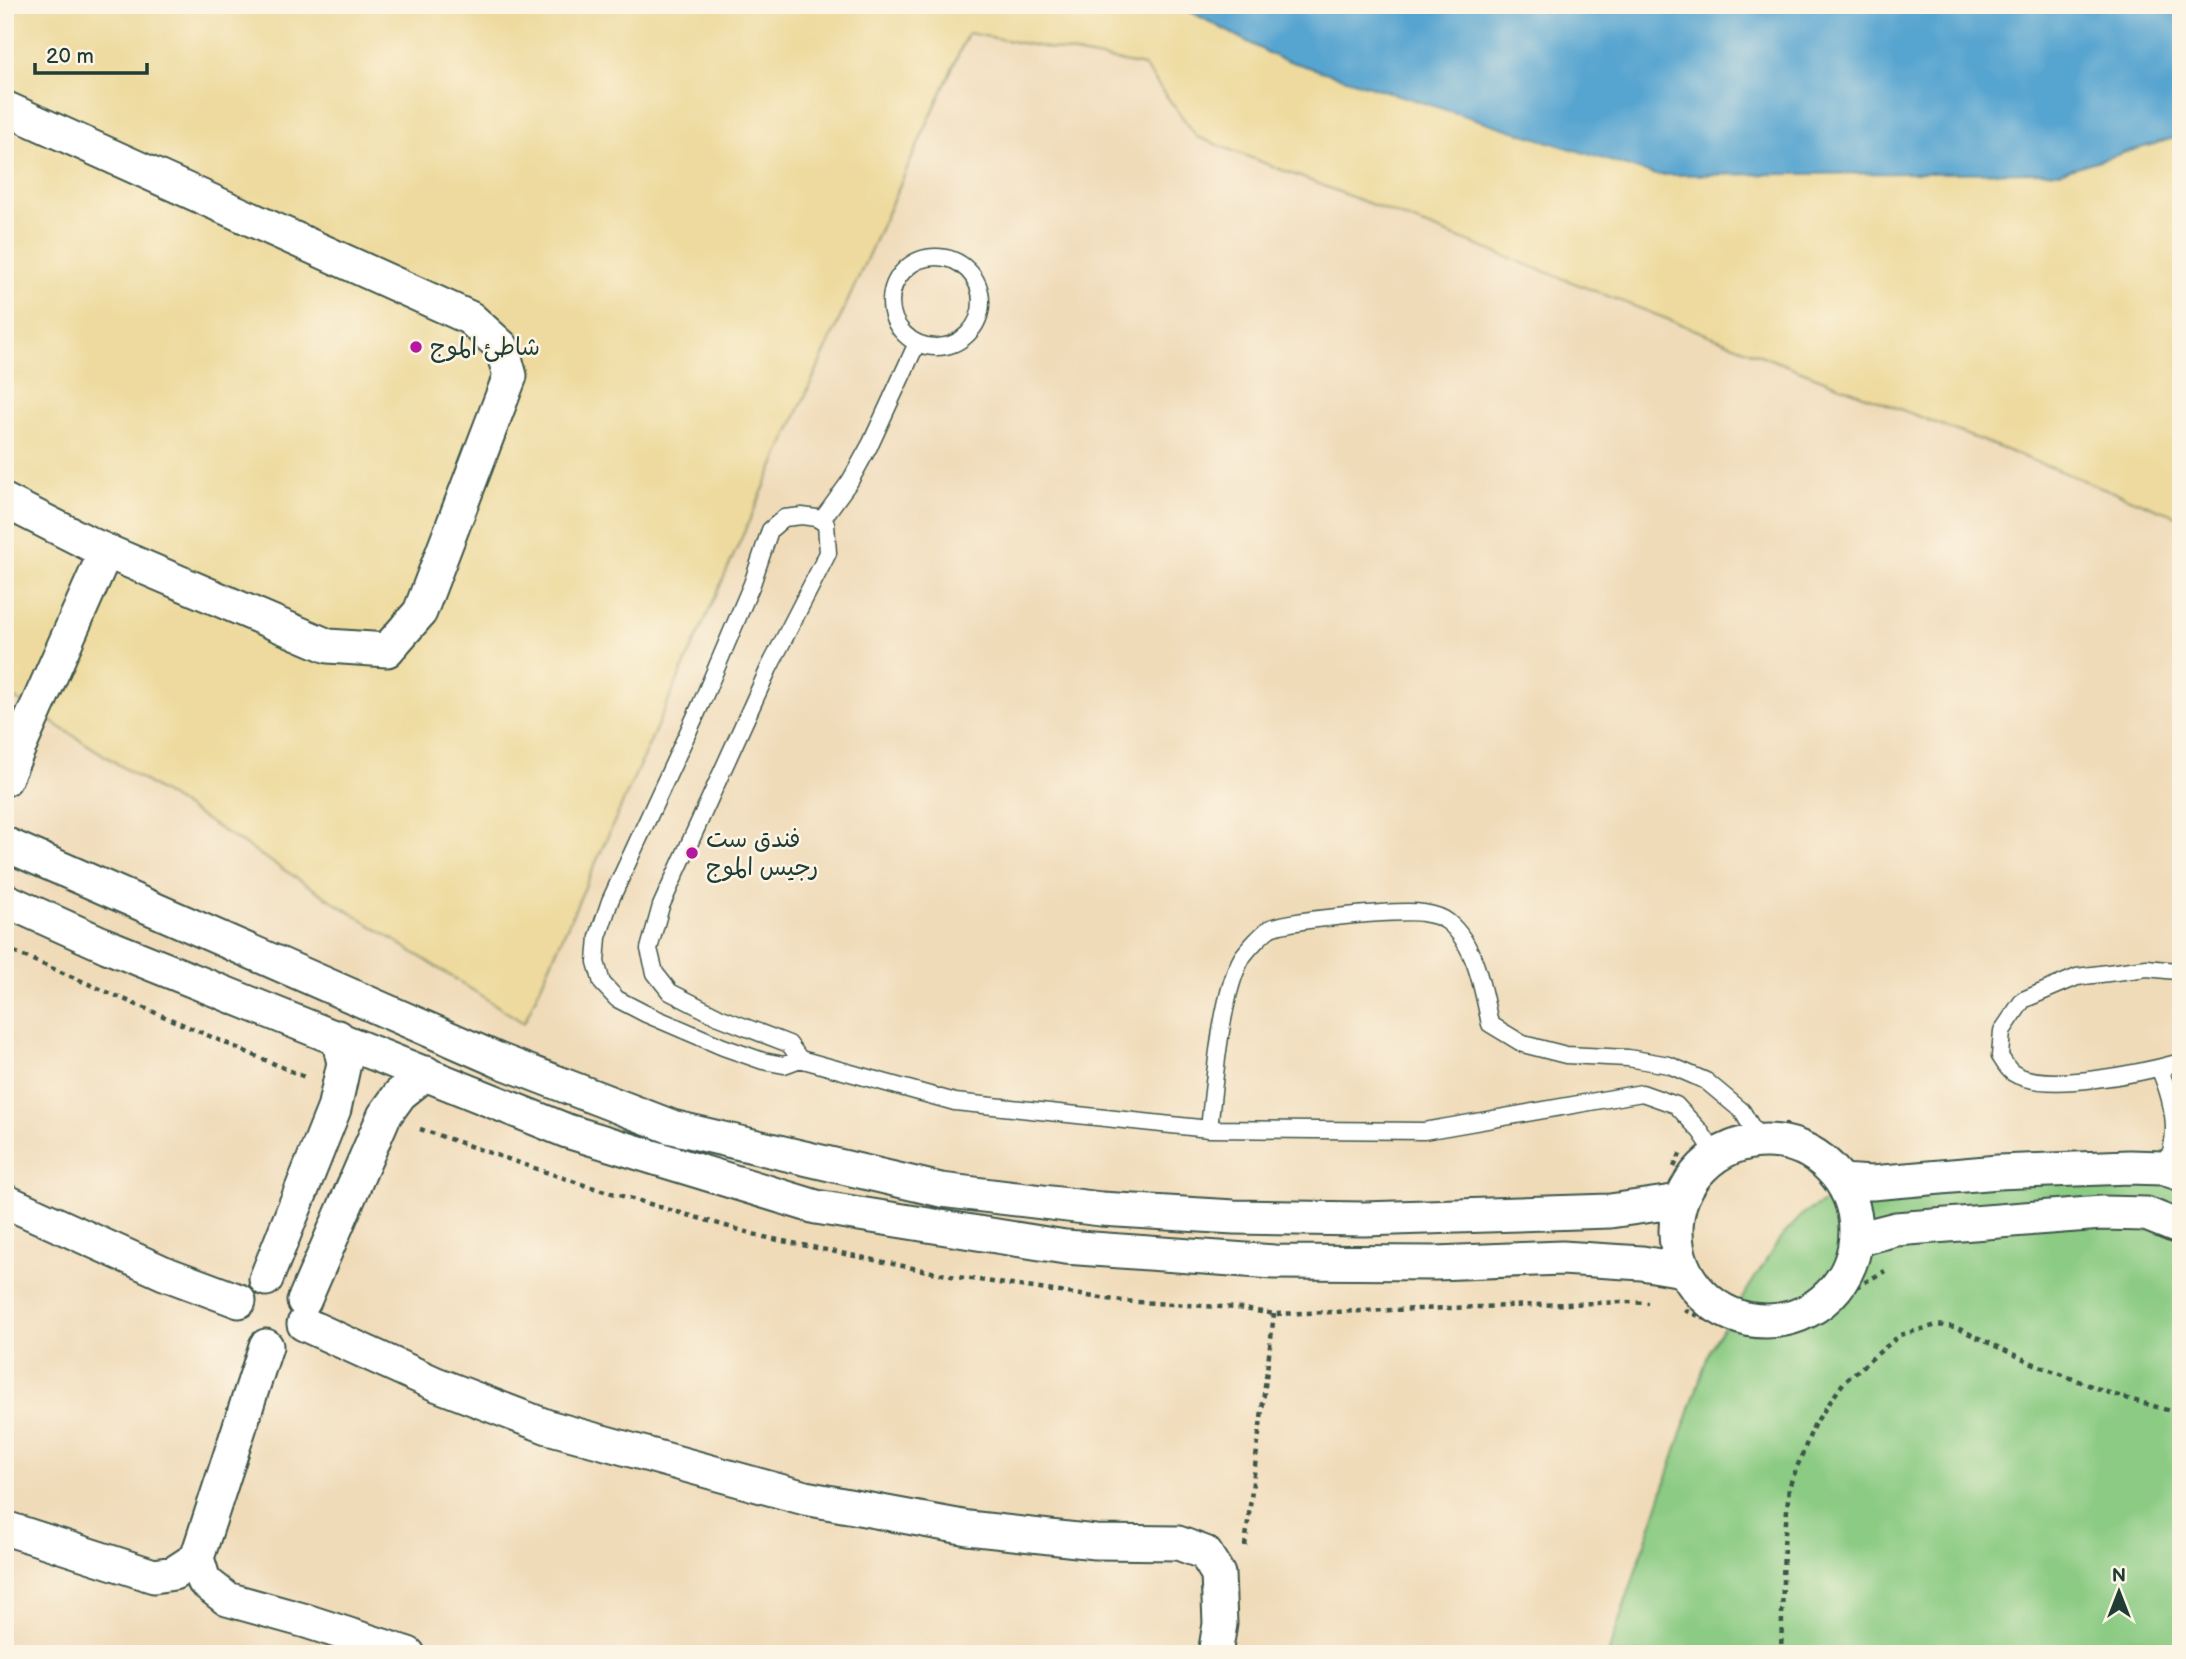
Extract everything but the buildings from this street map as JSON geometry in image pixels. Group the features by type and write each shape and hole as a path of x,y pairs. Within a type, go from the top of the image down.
{"street":[{"path":"5,108 470,318 502,347 510,376 420,612 387,650 328,646 106,551 5,501"},
{"path":"5,779 106,551"},
{"path":"5,844 498,1060 673,1127 940,1190 1101,1209 1261,1218 1364,1219 1538,1214 1609,1210 1680,1200"},
{"path":"5,900 107,946 567,1131 816,1207 1065,1247 1274,1262 1436,1263 1562,1258 1642,1263 1690,1280"},
{"path":"266,1279 334,1109 344,1063 338,1037"},
{"path":"426,1073 400,1094 384,1116 304,1312 298,1334 289,1342 277,1346 254,1342 239,1324 239,1301 245,1291 254,1284 266,1279 277,1279 289,1283 304,1312 436,1384 548,1426 805,1498 980,1529 1095,1542 1178,1543 1205,1553 1218,1574 1220,1624 1215,1654"},
{"path":"1773,1141 1797,1146 1818,1156 1841,1181 1856,1215 1857,1239 1852,1262 1841,1283 1825,1300 1794,1317 1759,1322 1735,1317 1714,1306 1690,1280 1676,1247 1675,1224 1680,1200 1691,1179 1707,1162 1717,1156 1738,1146 1773,1141"},
{"path":"1841,1181 1872,1183 1998,1172 2129,1167 2172,1171"},
{"path":"5,1201 164,1273 239,1301"},
{"path":"1857,1239 1896,1229 2102,1213 2146,1214 2181,1228"},
{"path":"266,1346 197,1558 204,1581 227,1600 306,1621 408,1654"},
{"path":"5,1528 154,1576 174,1573 197,1558"}],"lane":[{"path":"940,257 956,261 969,270 980,290 980,314 974,328 962,340 948,346 932,348 917,343 904,335 894,321 890,307 892,290 898,276 909,265 924,258 940,257"},
{"path":"821,521 850,481 866,452 917,343"},
{"path":"800,1059 789,1044 719,1017 670,992 655,973 649,949 661,906 769,668 828,553 826,524 803,516 784,517 770,530 752,584 696,716 610,901 598,937 596,962 602,983 617,999 646,1014 763,1061 784,1065 800,1059 955,1102 1209,1129 1424,1131 1642,1093 1676,1105 1700,1131 1717,1156"},
{"path":"1209,1129 1217,1062 1232,984 1244,956 1270,928 1379,912 1421,912 1447,921 1467,946 1483,992 1490,1024 1523,1044 1566,1055 1628,1058 1669,1065 1706,1081 1742,1111 1760,1141"},
{"path":"2181,975 2176,971 2147,968 2077,977 2023,1000 2002,1031 2000,1056 2012,1073 2049,1083 2081,1081 2181,1062"},
{"path":"2159,1068 2167,1086 2173,1112 2172,1171"}],"path":[{"path":"1690,1280 1684,1310 1738,1332 1772,1333 1805,1325 1827,1312 1849,1291 1896,1266"},
{"path":"1244,1555 1274,1314 1625,1302 1657,1304"},
{"path":"1781,1654 1784,1545 1789,1487 1814,1425 1844,1382 1900,1335 1937,1325 1955,1327 2032,1363 2112,1394 2181,1414"}],"green space":[{"path":"2181,1159 2181,1654 1608,1654 1710,1349 1779,1240 1804,1213 1826,1201 1856,1192"}],"sand":[{"name":"شاطئ الموج","path":"5,5 1178,5 1277,57 2059,172 2181,136 2181,518 1197,137 1144,66 968,33 524,1023 5,692"}],"water":[{"path":"1178,5 2181,5 2181,136 2059,172 1655,175 1276,57"}],"place":[{"name":"شاطئ الموج","path":"416,347"},
{"name":"فندق ست رجيس الموج","path":"692,853"}]}
